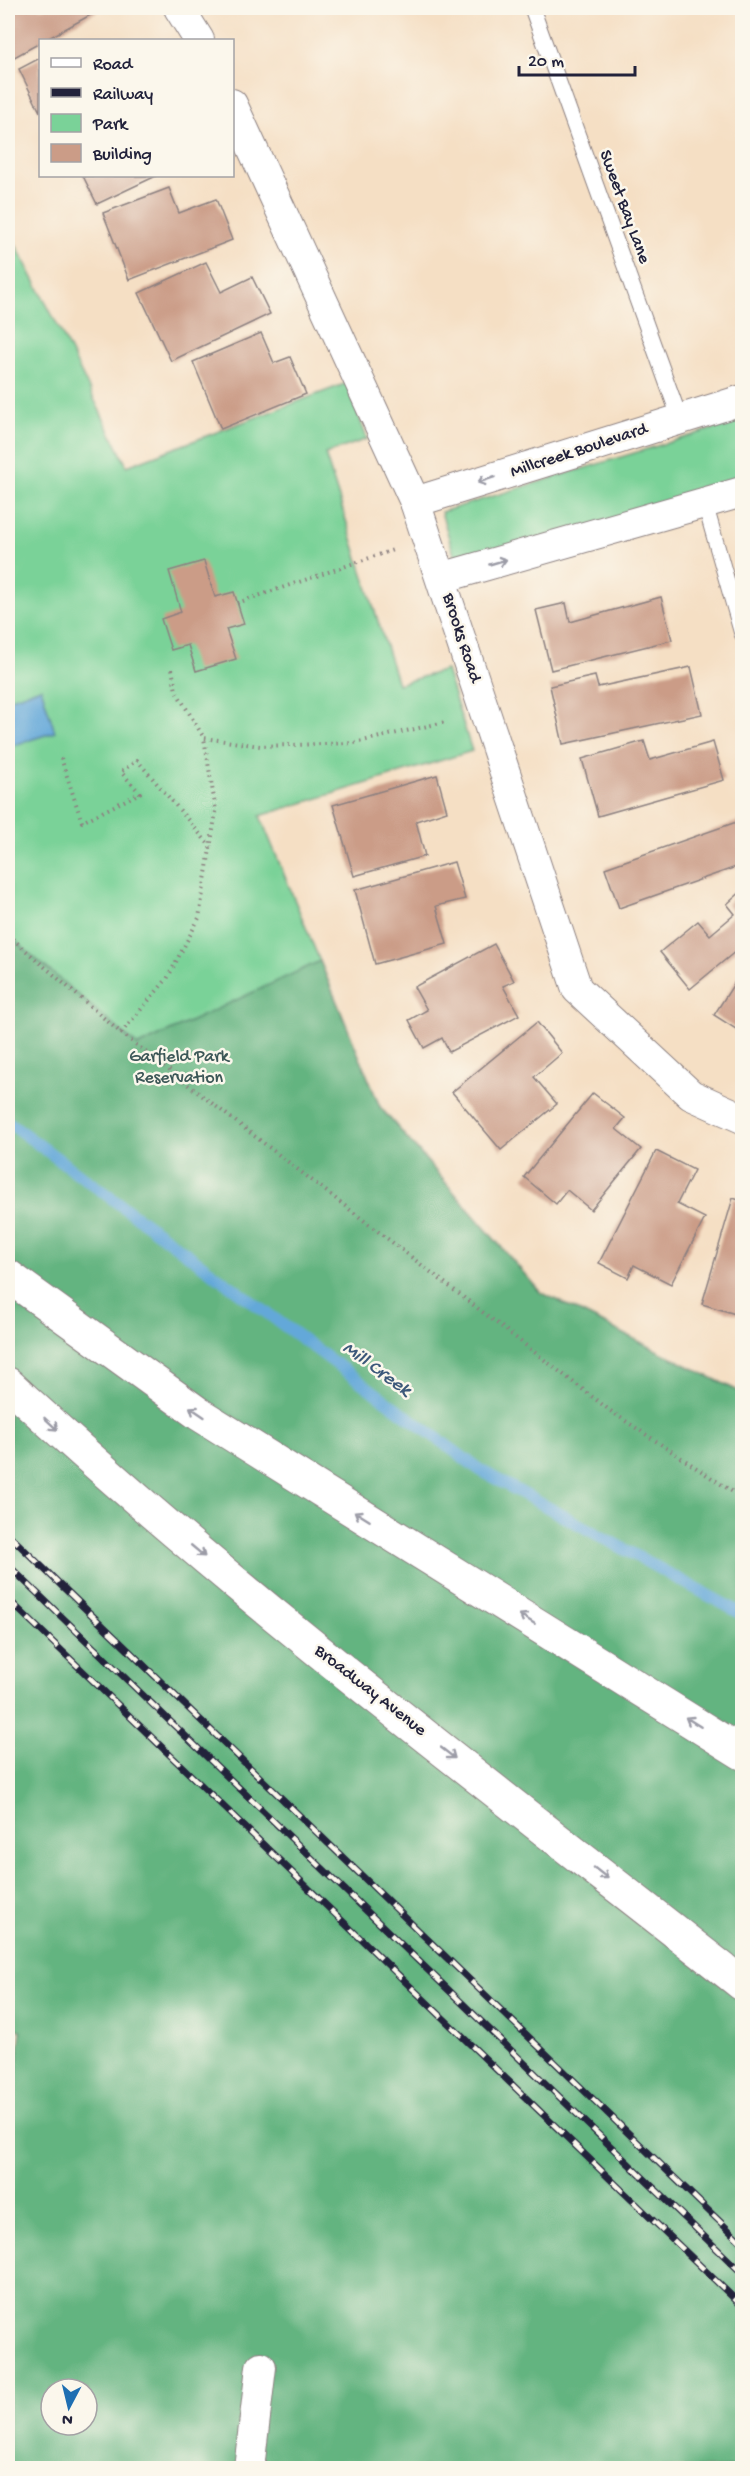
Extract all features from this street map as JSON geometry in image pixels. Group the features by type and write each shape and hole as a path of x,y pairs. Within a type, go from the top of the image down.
{"main road":[{"path":"8,1276 199,1414 742,1753"},
{"name":"Broadway Avenue","path":"8,1384 84,1455 275,1617 742,1984"}],"street":[{"path":"179,8 198,39"},
{"name":"Brooks Road","path":"234,108 416,502 577,989 691,1095 742,1118"},
{"name":"Millcreek Boulevard","path":"416,502 742,400"},
{"path":"441,578 742,492"},
{"path":"249,2469 261,2367"}],"lane":[{"name":"Sweet Bay Lane","path":"532,8 680,419"},
{"path":"705,504 742,634"}],"path":[{"path":"237,603 428,538"},
{"path":"121,1033 167,979 199,918 212,847 216,811 204,738 176,691 172,669"},
{"path":"204,738 260,746 354,743 445,722"},
{"path":"61,758 82,822 140,793 121,772 137,760 212,847"},
{"path":"8,935 121,1033 612,1412 742,1498"}],"green space":[{"name":"Garfield Park Reservation","path":"8,230 127,466 347,383 367,439 325,454 398,684 446,670 472,751 260,816 380,1107 540,1292 742,1393 8,1152"},
{"path":"742,420 742,484 459,571 441,512"},
{"name":"Garfield Park Reservation","path":"8,935 138,1046 320,961 380,1107 540,1292 742,1393 742,2468 8,2468 8,2147 21,2030 8,2028"}],"water":[{"path":"41,688 55,732 8,747 8,699"}],"building":[{"path":"8,8 103,8 47,39 39,39 39,43 9,60"},
{"path":"39,59 39,110 19,69"},
{"path":"84,177 154,177 97,204"},
{"path":"169,188 179,213 216,199 232,240 129,280 103,213"},
{"path":"206,262 221,292 252,277 270,314 171,361 139,293"},
{"path":"261,333 274,363 290,357 306,394 221,429 193,362"},
{"path":"204,561 215,597 234,592 244,624 226,629 236,659 196,671 188,645 171,650 161,619 181,612 169,571"},
{"path":"661,597 672,640 551,670 536,610 566,603 570,622"},
{"path":"691,667 702,714 563,744 550,686 595,676 598,687"},
{"path":"644,741 650,760 713,742 724,780 598,816 582,759"},
{"path":"437,775 447,811 416,821 425,856 354,876 333,805"},
{"path":"742,820 742,865 619,908 605,868"},
{"path":"454,862 465,899 436,906 447,944 375,964 355,890"},
{"path":"742,891 742,946 690,989 660,952 698,921 710,935 735,914 727,904"},
{"path":"494,944 514,981 503,986 519,1015 449,1052 442,1038 424,1048 409,1020 427,1010 414,987"},
{"path":"742,971 742,1033 714,1015"},
{"path":"537,1022 562,1053 534,1077 557,1104 501,1150 452,1092"},
{"path":"593,1093 625,1118 616,1129 641,1149 591,1210 567,1190 556,1204 524,1177"},
{"path":"656,1151 694,1170 677,1204 705,1218 671,1284 634,1265 628,1278 599,1263"},
{"path":"733,1198 742,1201 742,1316 702,1304"}],"waterway":[{"name":"Mill Creek","path":"8,1122 480,1470 742,1614"}],"railway":[{"path":"8,1534 742,2243"},
{"path":"8,1565 742,2273"},
{"path":"8,1599 742,2306"}]}
